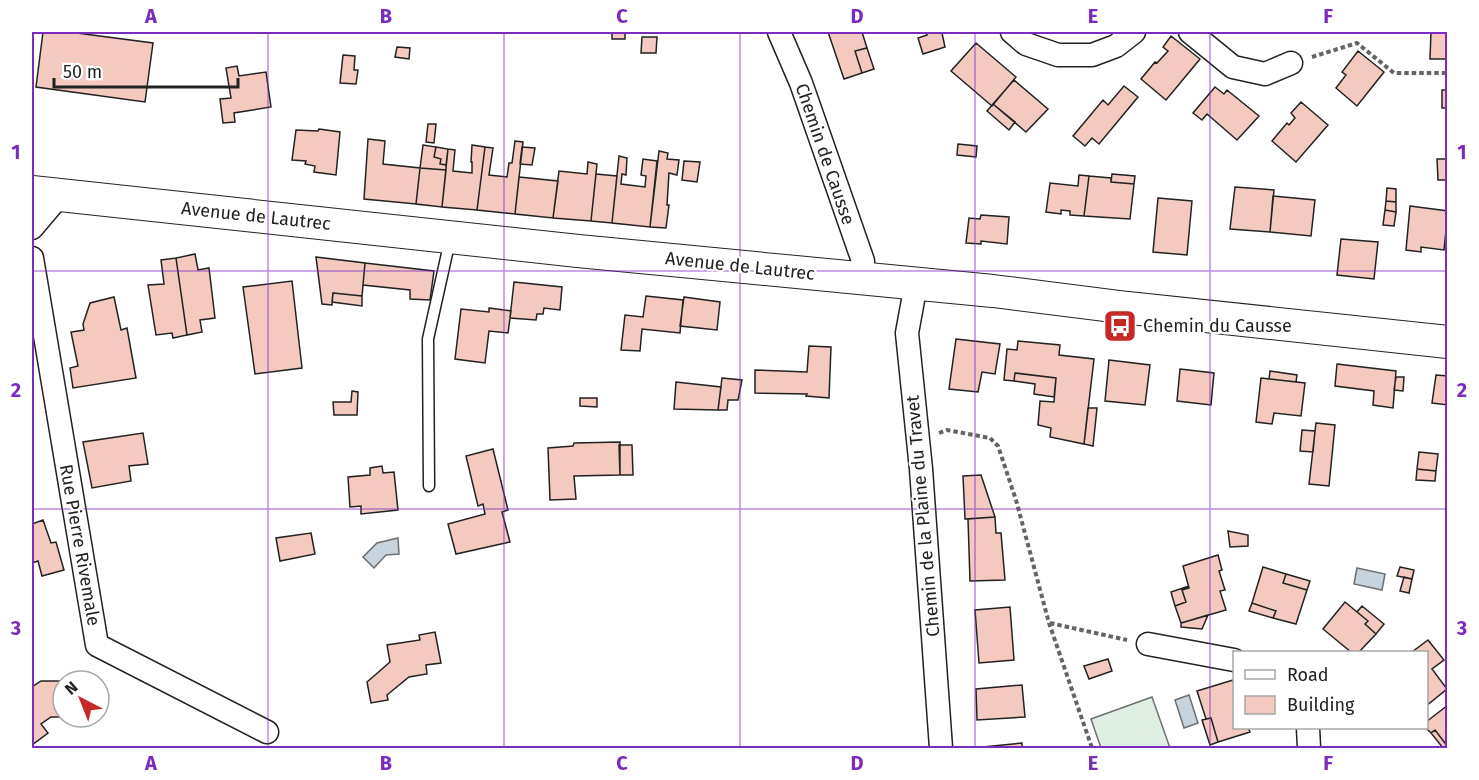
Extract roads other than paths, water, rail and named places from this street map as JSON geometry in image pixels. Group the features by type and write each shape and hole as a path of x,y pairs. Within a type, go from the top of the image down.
{"main road":[{"name":"Avenue de Lautrec","path":"46,193 451,237 993,291 1448,342"}],"street":[{"name":"Chemin de Causse","path":"779,32 801,83 863,261 862,278"},
{"path":"1012,32 1026,44 1058,55 1092,55 1116,46 1134,32"},
{"path":"1190,32 1233,68 1265,74 1292,63"},
{"path":"32,228 46,193"},
{"name":"Rue Pierre Rivemale","path":"32,258 97,645 267,732"},
{"name":"Chemin de la Plaine du Travet","path":"916,284 907,333 921,469 941,748"},
{"path":"1148,644 1233,660"},
{"path":"1308,729 1310,748"}],"lane":[{"path":"429,486 428,339 451,237"}],"place":[{"name":"Chemin du Causse","path":"1120,326"}]}
